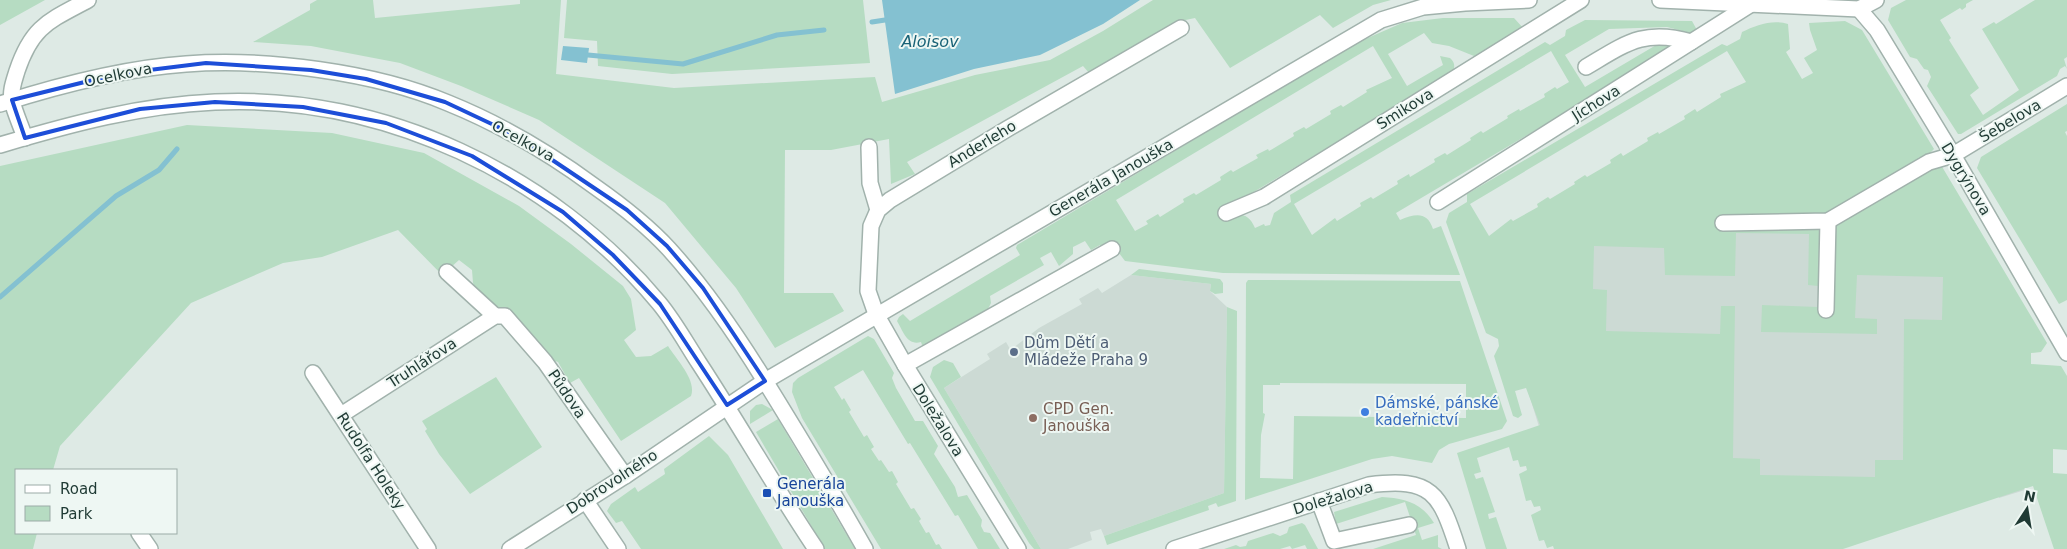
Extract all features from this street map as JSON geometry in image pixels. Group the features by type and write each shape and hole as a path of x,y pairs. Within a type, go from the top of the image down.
{"street":[{"path":"25,138 6,102 31,38 58,16 88,0"},
{"name":"Generála Janouška","path":"714,414 764,381 876,314 1381,20 1424,8 1465,1 1529,0"},
{"name":"Smikova","path":"1226,213 1264,197 1582,0"},
{"path":"1660,0 1859,9 1876,0"},
{"name":"Jíchova","path":"1438,202 1753,3"},
{"name":"Dygrýnova","path":"1859,9 1877,30 1953,155 2067,354"},
{"name":"Anderleho","path":"878,210 1006,129 1181,28"},
{"path":"1586,67 1628,42 1640,39 1670,36 1691,42"},
{"name":"Ocelkova","path":"6,102 117,74 162,66 206,63 260,64 311,70 386,84 445,102 515,135 568,167 627,210 667,246 703,288 744,346 825,478 865,549"},
{"name":"Šebelova","path":"1828,221 1928,162 1953,155 2067,86"},
{"path":"0,145 103,116 140,109 232,102 258,102 351,115 386,123 430,138 472,156 515,180 563,212 613,255 660,304 727,406 816,549"},
{"path":"869,147 870,183 878,210 871,226 868,291 876,314"},
{"path":"1723,223 1828,221 1826,310"},
{"path":"905,366 1112,249"},
{"name":"Půdova","path":"447,272 500,316 545,362 625,476"},
{"name":"Doležalova","path":"876,314 905,366 1018,549"},
{"name":"Truhlářova","path":"341,415 500,316"},
{"name":"Rudolfa Holeky","path":"313,373 428,549"},
{"name":"Dobrovolného","path":"510,549 625,476 714,414"},
{"name":"Doležalova","path":"1174,549 1319,501 1369,486 1398,481 1427,489 1446,510 1458,549"},
{"path":"585,500 618,549"},
{"path":"1319,501 1334,541 1410,525"},
{"path":"140,534 150,549"}],"highlighted area":[{"path":"206,63 311,70 366,79 445,102 515,135 627,210 667,246 703,288 765,381 727,405 660,304 613,255 563,212 472,156 386,123 303,107 215,102 140,109 25,138 12,100 117,74"}],"shaded area":[{"path":"1918,158 1927,171 2030,364 2025,490 1999,498 1994,482 1577,549 1527,388 1498,337 1476,276"},
{"path":"1131,275 1211,284 1210,291 1227,307 1224,493 1104,536 1101,529 1090,532 1092,540 1068,549 1041,549 944,388 990,359 987,354 1006,342 1010,349 1013,348 1039,328 1082,304 1079,299 1098,288 1102,293"}],"green space":[{"path":"0,0 45,0 0,25"},
{"path":"317,0 373,0 375,18 520,4 520,0 561,0 556,74 674,88 875,77 882,102 975,75 1050,60 1103,31 1153,0 1391,0 1373,5 1333,28 1320,15 1230,68 1195,18 1176,22 1090,74 1083,66 907,162 915,174 891,184 889,139 831,150 785,150 784,293 833,293 844,311 775,348 736,288 665,203 539,120 461,86 400,63 311,46 253,42 310,10 310,4"},
{"path":"567,0 863,0 870,63 672,74 598,66 597,41 564,38"},
{"path":"1906,0 1973,0 1966,4 1966,7 1962,10 1960,8 1940,20 1951,38 1949,40 1979,88 1970,95 1983,115 2019,90 1982,29 1994,22 1996,24 2035,0 2067,0 2067,57 2064,59 2067,69 2065,66 2060,69 2057,76 1961,134 1958,134 1927,86 1931,77 1928,70 1924,69 1917,59 1910,57 1888,20 1891,8"},
{"path":"1443,18 1514,18 1524,29 1484,55 1474,56 1449,46 1432,43 1424,33 1388,54 1407,86 1443,65 1440,56 1450,58 1453,61 1454,70 1219,213 1222,219 1232,215 1242,215 1252,222 1255,228 1264,224 1265,226 1270,225 1274,213 1291,202 1290,195 1545,42 1550,45 1565,36 1566,30 1585,20 1692,21 1698,32 1694,34 1667,27 1609,29 1565,55 1585,87 1663,41 1670,47 1667,52 1396,213 1400,220 1415,215 1427,219 1433,229 1441,226 1460,275 1223,273 1125,261 1119,253 1108,258 1100,245 1091,250 1085,241 1073,247 1073,254 1059,266 1051,252 1040,258 1044,265 990,296 991,303 988,309 923,348 921,342 912,342 904,333 897,321 903,314 910,321 1020,255 1016,248 1017,245 1354,44 1402,23","holes":["1373,46 1392,78 1366,90 1367,92 1343,107 1341,105 1330,111 1331,114 1306,129 1304,127 1293,133 1294,136 1269,151 1268,149 1256,155 1258,158 1233,172 1231,170 1220,177 1221,180 1196,195 1194,193 1183,199 1184,202 1160,217 1158,214 1146,221 1148,224 1135,231 1116,200","1551,51 1569,82 1557,89 1555,87 1544,94 1545,97 1520,111 1519,109 1483,133 1481,131 1470,138 1471,140 1447,155 1445,153 1434,159 1435,162 1410,177 1409,174 1397,181 1398,184 1373,199 1371,197 1360,203 1361,206 1337,221 1335,218 1312,235 1294,204"]},
{"path":"1845,21 1862,30 1934,149 1928,155 1918,158 1927,171 1941,165 2047,343 2041,352 2031,353 2031,364 2061,366 2067,376 2067,450 2053,449 2053,473 2067,474 2067,549 2054,549 2033,486 1843,549 1554,549 1553,546 1547,548 1544,540 1539,541 1531,515 1541,510 1540,506 1534,507 1531,500 1526,501 1519,474 1527,470 1526,466 1520,467 1518,460 1513,461 1509,447 1477,458 1481,472 1474,474 1476,479 1483,477 1495,512 1488,514 1489,519 1496,517 1507,549 1486,549 1457,453 1540,425 1526,388 1515,391 1522,415 1518,418 1513,416 1494,356 1499,346 1498,339 1486,333 1446,222 1449,213 1467,202 1467,194 1722,44 1727,46 1740,39 1742,32 1753,27 1771,22 1788,24 1790,49 1786,52 1802,79 1813,73 1804,58 1817,50 1809,23","holes":["1727,51 1746,82 1720,94 1721,97 1697,112 1695,109 1684,116 1685,119 1659,134 1658,132 1647,138 1648,141 1623,156 1621,153 1610,160 1611,163 1587,177 1585,175 1574,182 1575,184 1550,199 1548,197 1537,204 1538,207 1513,221 1511,219 1489,236 1470,204","1736,233 1809,234 1808,285 1818,286 1818,307 1762,305 1761,332 1877,334 1877,319 1855,318 1857,275 1943,277 1942,320 1904,319 1903,460 1875,460 1875,477 1760,475 1760,459 1733,458 1735,306 1721,306 1720,334 1606,331 1607,290 1593,289 1594,246 1664,248 1665,275 1735,276"]},
{"path":"2067,104 2067,131 2065,132 2067,136 2067,300 2059,304 1977,168 1981,157"},
{"path":"187,125 332,133 424,153 519,206 571,244 623,286 631,299 636,330 624,340 636,357 651,356 668,346 691,383 691,396 621,441 579,378 570,383 558,362 546,358 500,311 478,293 473,283 472,270 459,260 450,268 445,278 398,230 322,257 283,263 191,303 60,446 53,469 15,469 15,534 37,534 33,549 0,549 0,166"},
{"path":"1139,269 1220,279 1223,283 1223,293 1215,294 1210,291 1211,284 1131,275"},
{"path":"1248,280 1460,281 1507,421 1502,429 1449,444 1439,450 1432,463 1392,456 1372,459 1245,500 1246,283","holes":["1280,383 1466,384 1466,418 1294,416 1293,479 1260,478 1261,435 1265,414 1263,413 1263,385 1280,385"]},
{"path":"1227,307 1237,311 1236,501 1218,507 1216,503 1208,506 1209,510 1107,545 1104,536 1224,493"},
{"path":"868,336 874,339 894,373 892,378 896,388 915,421 923,421 938,446 934,454 955,487 958,497 967,495 982,520 981,526 984,532 990,533 1000,549 978,549 958,515 955,516 910,443 908,444 863,370 834,387 842,400 844,398 851,410 849,412 864,437 867,435 874,447 871,449 879,461 881,460 889,472 892,471 898,482 896,484 911,509 914,508 921,519 919,521 926,533 929,532 936,545 939,544 942,549 881,549 802,418 792,392 793,383 798,378"},
{"path":"944,360 953,363 961,377 944,388 1041,549 1034,549 1029,543 930,377 933,367"},
{"path":"496,377 542,447 470,494 439,454 425,431 427,429 422,421"},
{"path":"762,404 773,410 750,424 750,411 756,405"},
{"path":"778,419 855,549 825,549 756,432"},
{"path":"709,436 728,455 783,549 641,549 622,521 616,523 607,511 611,504 635,487 638,492 665,474 664,469"},
{"path":"1382,497 1405,500 1424,511 1434,523 1418,528 1422,540 1438,535 1438,547 1442,549 1373,549 1416,535 1405,502 1336,524 1334,512"},
{"path":"1302,523 1305,525 1318,549 1307,549 1305,545 1292,549 1290,546 1280,549 1224,549 1236,545 1240,547 1246,546 1248,541 1273,533 1280,536 1287,533 1289,527"}],"water":[{"name":"Aloisov","path":"882,0 1140,0 1103,24 1040,55 974,69 895,94"},
{"path":"563,46 589,48 587,63 561,60"}],"waterway":[{"path":"872,22 885,20"},
{"path":"588,55 683,64 777,35 824,30"},
{"path":"0,297 116,196 159,170 177,149"}],"place":[{"name":"Dům Dětí a Mládeže Praha 9","path":"1014,352"},
{"name":"Dámské, pánské kadeřnictví","path":"1365,412"},
{"name":"CPD Gen. Janouška","path":"1033,418"},
{"name":"Generála Janouška","path":"767,493"}]}
